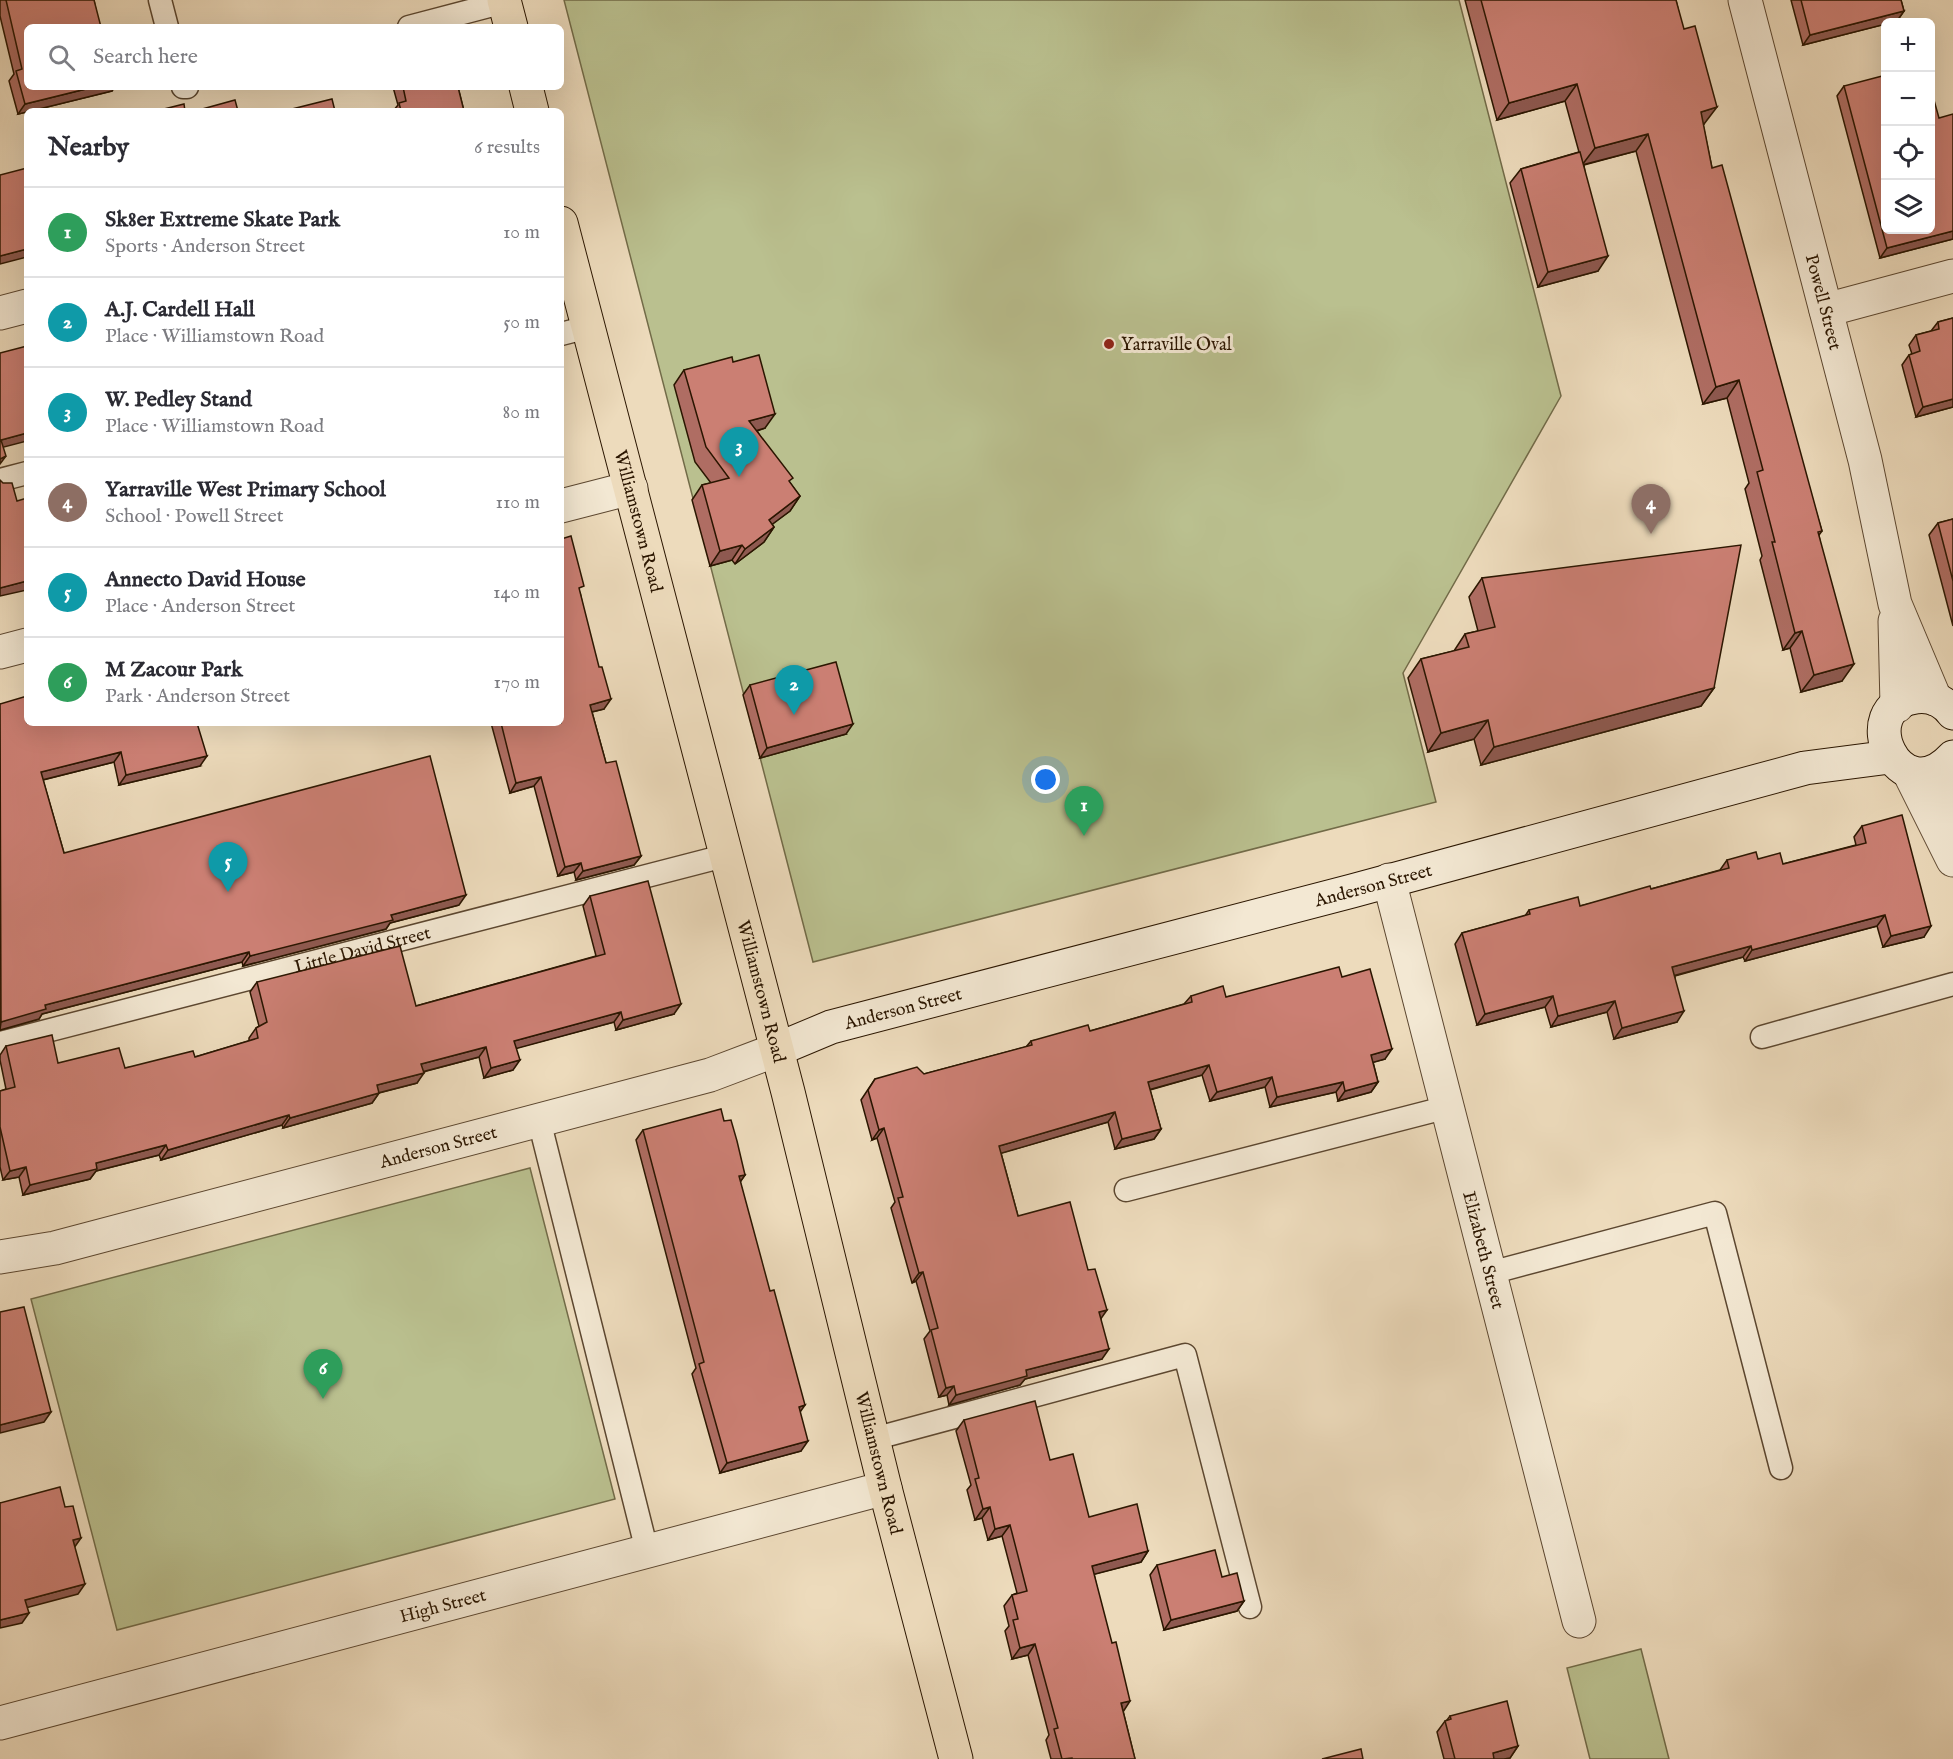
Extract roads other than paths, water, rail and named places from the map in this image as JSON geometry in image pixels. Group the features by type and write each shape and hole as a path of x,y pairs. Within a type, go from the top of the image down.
{"main road":[{"path":"527,90 531,108"},
{"name":"Williamstown Road","path":"564,246 575,330 631,488 956,1759"}],"street":[{"name":"Powell Street","path":"1745,0 1865,460 1895,604 1895,740 1953,860"},
{"path":"1826,309 1953,276"},
{"path":"0,313 24,307"},
{"path":"564,505 631,488"},
{"name":"Powell Street","path":"1895,604 1948,708"},
{"path":"0,652 24,646"},
{"path":"1948,708 1914,697 1895,740 1929,773 1950,760"},
{"name":"Anderson Street","path":"0,1257 55,1248 725,1071 831,1027 1808,767 1895,740"},
{"name":"Powell Street","path":"1950,760 1953,860"},
{"name":"Elizabeth Street","path":"1389,880 1579,1621"},
{"name":"High Street","path":"0,1723 885,1488"}],"lane":[{"path":"160,0 166,24"},
{"path":"426,24 507,10"},
{"path":"0,480 24,474"},
{"name":"Little David Street","path":"0,1043 724,856"},
{"path":"1762,1037 1953,984"},
{"path":"1126,1190 1448,1107"},
{"path":"539,1120 647,1551"},
{"path":"1490,1272 1715,1214 1781,1467"},
{"path":"873,1439 1185,1355 1250,1607"}],"place":[{"name":"Yarraville Oval","path":"1109,344"},
{"name":"W. Pedley Stand","path":"739,477"},
{"name":"Yarraville West Primary School","path":"1651,534"},
{"name":"A.J. Cardell Hall","path":"794,715"},
{"name":"Sk8er Extreme Skate Park","path":"1084,836"},
{"name":"Annecto David House","path":"228,892"},
{"name":"M Zacour Park","path":"323,1399"}]}
